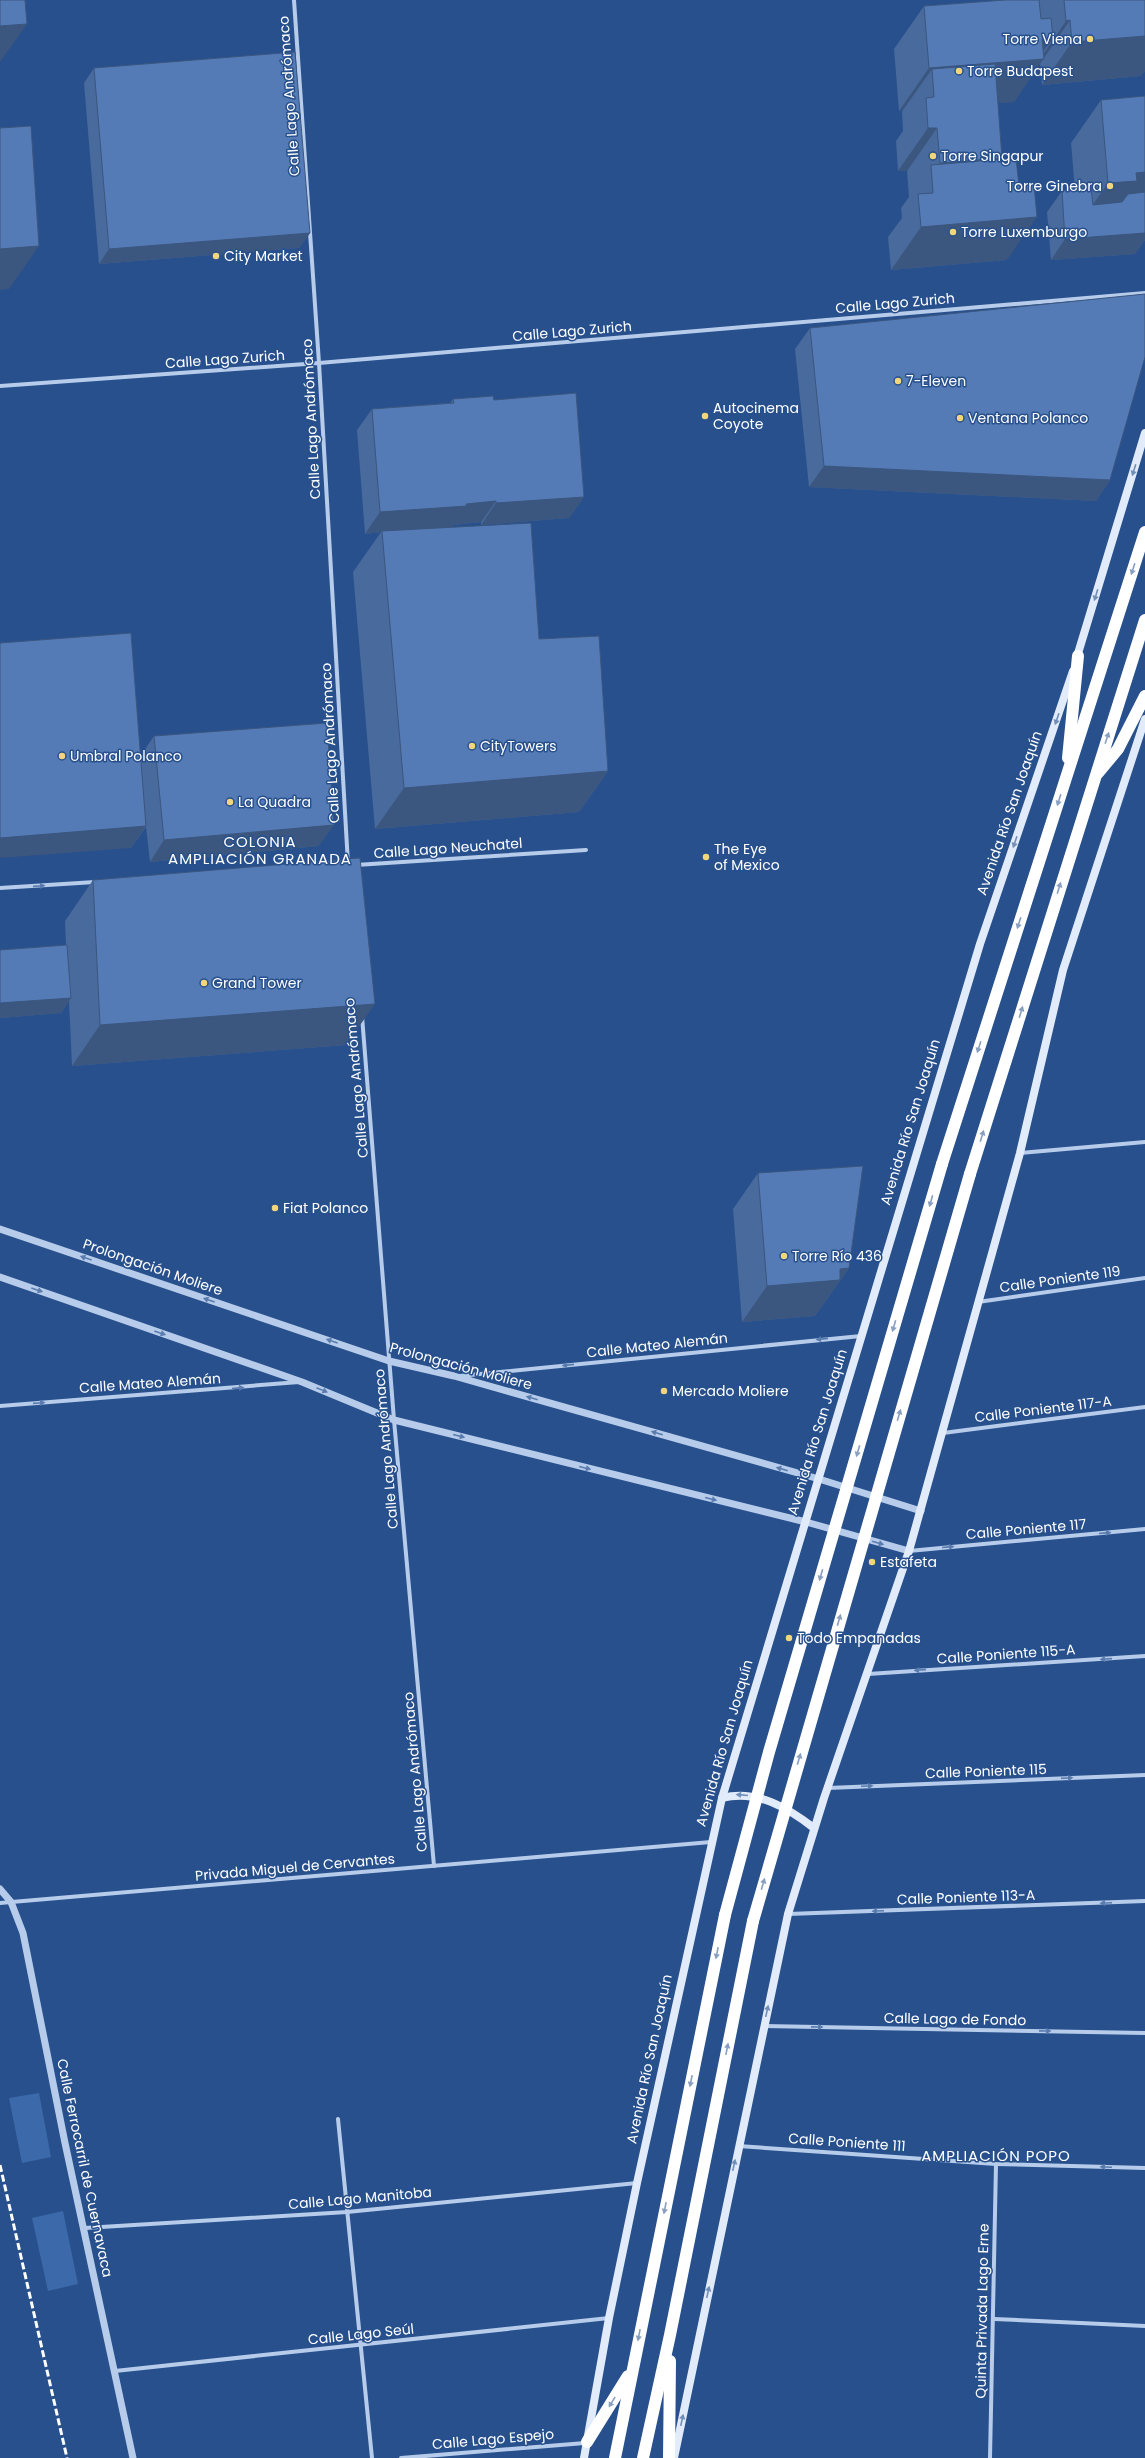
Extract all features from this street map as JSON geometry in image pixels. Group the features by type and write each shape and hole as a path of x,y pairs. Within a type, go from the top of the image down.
{"highway":[{"path":"615,2458 725,1915 769,1752 942,1164 1145,532"},
{"path":"644,2458 753,1921 970,1174 1145,620"},
{"path":"1068,772 1069,732 1078,656"},
{"path":"1094,778 1118,749 1145,696"},
{"path":"669,2458 670,2335"},
{"path":"588,2442 633,2368"}],"main road":[{"name":"Avenida Río San Joaquín","path":"584,2458 609,2318 637,2183 711,1842 722,1798 980,944 1078,656 1145,433"},
{"path":"674,2458 738,2146 788,1914 814,1828 868,1674 921,1511 1020,1153 1063,970 1145,719"},
{"path":"722,1798 734,1795 750,1796 773,1802 793,1812 814,1828"}],"street":[{"name":"Calle Lago Andrómaco","path":"294,0 319,364 349,873"},
{"name":"Calle Lago Zurich","path":"0,386 319,364 1145,293"},
{"name":"Calle Lago Neuchatel","path":"341,866 586,850"},
{"path":"0,888 103,882"},
{"name":"Calle Lago Andrómaco","path":"361,1008 394,1420 434,1866"},
{"path":"1020,1153 1145,1142"},
{"name":"Prolongación Moliere","path":"0,1229 389,1361 454,1376 819,1479 921,1511"},
{"path":"0,1277 302,1382 394,1420 806,1522 909,1551"},
{"name":"Calle Poniente 119","path":"978,1302 1145,1278"},
{"name":"Calle Mateo Alemán","path":"454,1376 861,1336"},
{"name":"Calle Mateo Alemán","path":"0,1406 302,1382"},
{"name":"Calle Poniente 117-A","path":"943,1433 1145,1407"},
{"name":"Calle Poniente 117","path":"909,1551 1145,1529"},
{"name":"Calle Poniente 115-A","path":"868,1674 1145,1656"},
{"name":"Calle Poniente 115","path":"828,1788 1145,1775"},
{"name":"Privada Miguel de Cervantes","path":"0,1903 711,1842"},
{"name":"Calle Ferrocarril de Cuernavaca","path":"0,1889 11,1902 23,1933 65,2143 85,2228 134,2458"},
{"name":"Calle Poniente 113-A","path":"788,1914 1145,1901"},
{"name":"Calle Lago de Fondo","path":"764,2026 1145,2033"},
{"path":"338,2119 372,2458"},
{"name":"Calle Poniente 111","path":"738,2146 996,2164 1145,2168"},
{"name":"Quinta Privada Lago Erne","path":"990,2458 996,2164"},
{"name":"Calle Lago Manitoba","path":"85,2228 347,2212 637,2183"},
{"name":"Calle Lago Seúl","path":"115,2371 609,2318"},
{"path":"994,2319 1145,2326"},
{"name":"Calle Lago Espejo","path":"401,2458 588,2442"}],"shaded area":[{"path":"39,2093 51,2157 22,2163 9,2098"},
{"path":"63,2211 78,2284 48,2291 32,2218"}],"building":[{"path":"0,0 25,0 27,24 0,26"},
{"path":"1005,0 1039,0 1041,19 1051,18 1053,38 1042,39 1044,59 929,68 924,6"},
{"path":"1064,0 1145,0 1145,36 1072,42 1070,20 1066,21"},
{"path":"295,52 310,233 109,249 94,68"},
{"path":"995,64 1002,158 940,163 937,128 928,128 926,98 934,97 932,69"},
{"path":"1145,96 1145,172 1136,173 1137,181 1108,183 1101,100"},
{"path":"31,126 39,246 0,249 0,128"},
{"path":"1016,158 1019,186 1034,185 1037,217 921,227 918,194 933,193 931,165"},
{"path":"1091,188 1093,205 1122,202 1128,194 1145,192 1145,233 1065,239 1062,191"},
{"name":"Ventana Polanco","path":"1145,294 1145,357 1110,480 824,466 810,328"},
{"path":"576,393 584,497 496,503 496,501 466,504 467,506 380,512 372,409 454,403 453,399 493,396 494,400"},
{"name":"CityTowers","path":"531,523 539,639 599,636 608,771 404,788 382,531"},
{"name":"Umbral Polanco","path":"131,633 146,826 0,838 0,643"},
{"name":"La Quadra","path":"327,723 334,825 164,840 154,736"},
{"name":"Grand Tower","path":"360,858 375,1004 100,1025 93,880"},
{"path":"67,945 71,998 0,1003 0,950"},
{"path":"863,1166 849,1268 840,1269 840,1280 767,1286 758,1173"}],"railway":[{"path":"0,2165 67,2458"}],"place":[{"name":"Torre Viena","path":"1090,39"},
{"name":"Torre Budapest","path":"959,71"},
{"name":"Torre Singapur","path":"933,156"},
{"name":"Torre Ginebra","path":"1110,186"},
{"name":"Torre Luxemburgo","path":"953,232"},
{"name":"City Market","path":"216,256"},
{"name":"7-Eleven","path":"898,381"},
{"name":"Autocinema Coyote","path":"705,416"},
{"name":"Ventana Polanco","path":"960,418"},
{"name":"CityTowers","path":"472,746"},
{"name":"Umbral Polanco","path":"62,756"},
{"name":"La Quadra","path":"230,802"},
{"name":"The Eye of Mexico","path":"706,857"},
{"name":"Grand Tower","path":"204,983"},
{"name":"Fiat Polanco","path":"275,1208"},
{"name":"Torre Río 436","path":"784,1256"},
{"name":"Mercado Moliere","path":"664,1391"},
{"name":"Estafeta","path":"872,1562"},
{"name":"Todo Empanadas","path":"789,1638"}],"district":[{"name":"COLONIA AMPLIACIÓN GRANADA","path":"260,850"},
{"name":"AMPLIACIÓN POPO","path":"996,2156"}]}
